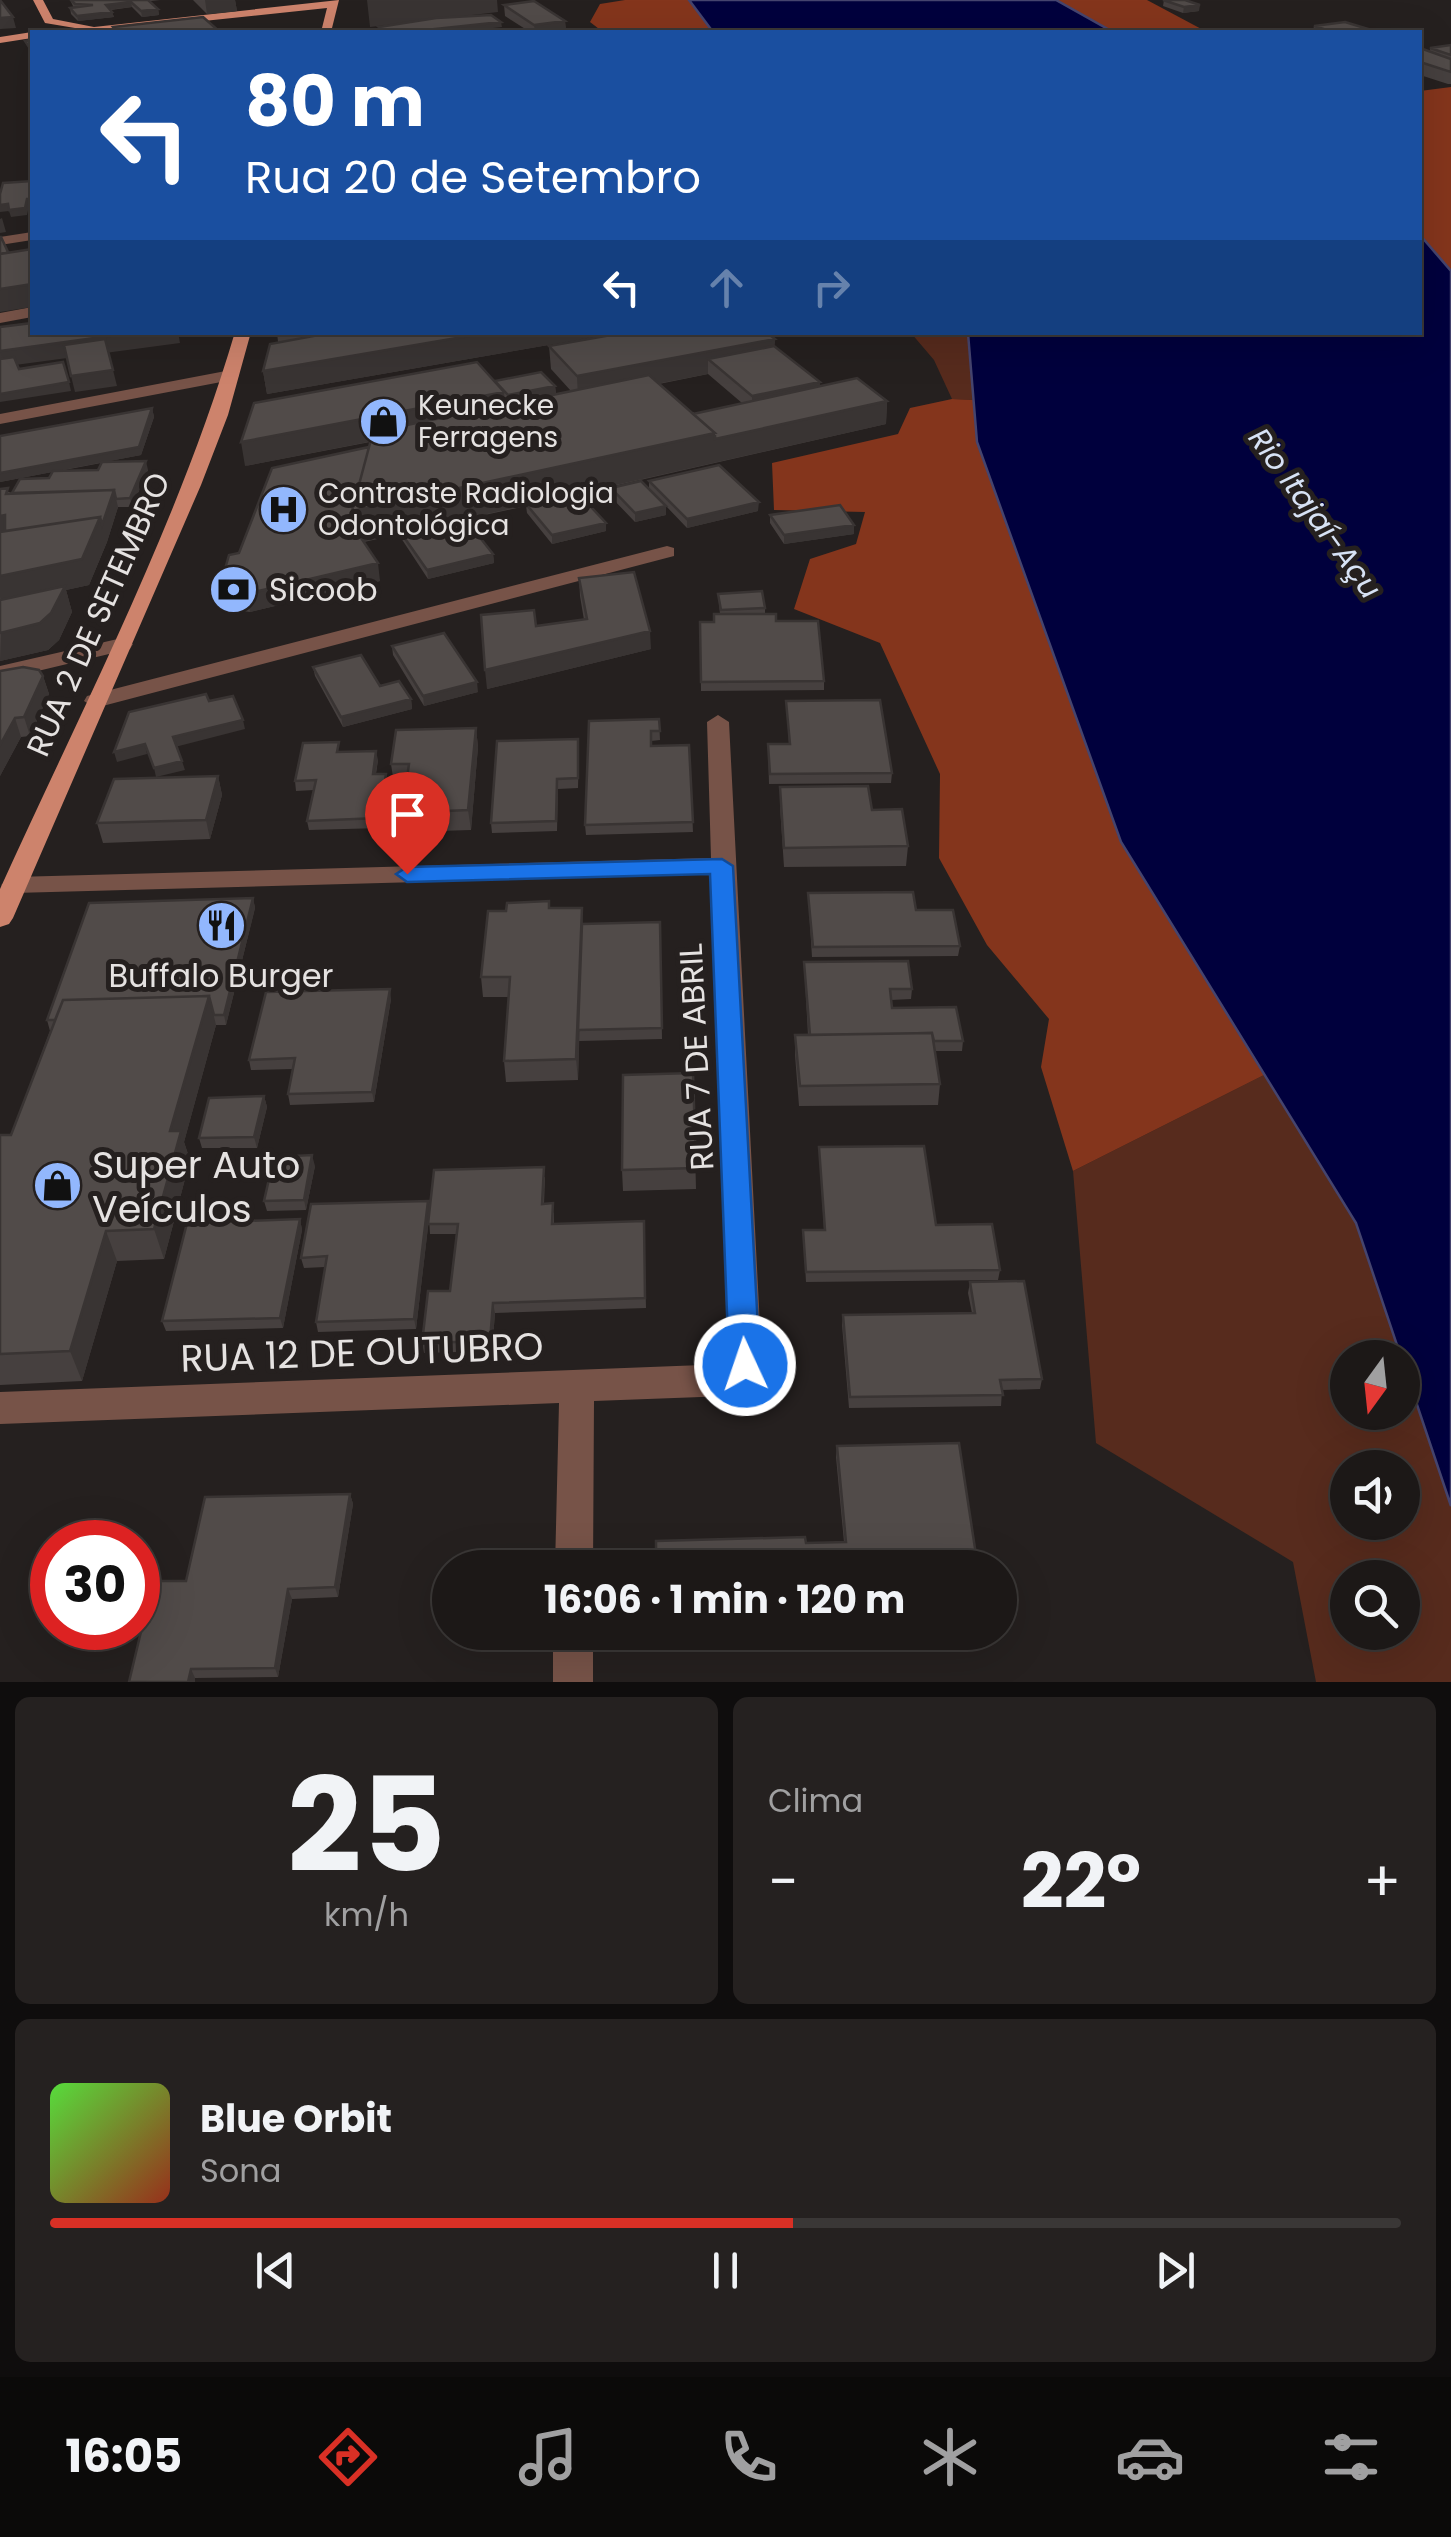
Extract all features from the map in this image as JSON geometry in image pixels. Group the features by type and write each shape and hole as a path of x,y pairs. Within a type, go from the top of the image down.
{"main road":[{"path":"38,0 49,21 50,27 45,30"},
{"path":"49,21 94,30 334,2 327,30"},
{"path":"0,40 30,36"},
{"name":"RUA 2 DE SETEMBRO","path":"0,918 192,486 242,335"}],"street":[{"path":"0,240 30,236"},
{"path":"0,318 30,312"},
{"path":"0,419 230,374"},
{"path":"95,701 667,552"},
{"path":"0,673 122,644"},
{"name":"RUA 7 DE ABRIL","path":"718,722 745,1365 740,1375 728,1381"},
{"path":"14,885 722,866"},
{"name":"RUA 12 DE OUTUBRO","path":"0,1408 728,1381"},
{"path":"574,1550 577,1387"},
{"path":"572,1682 573,1650"}],"shaded area":[{"path":"689,0 712,30 600,30 590,22 600,4"},
{"path":"1056,0 1147,0 1203,30 1109,30"},
{"path":"1451,87 1451,271 1422,237 1422,91"},
{"path":"913,335 968,335 974,400 952,399 934,360"},
{"path":"952,399 974,400 977,442 1121,842 1264,1075 1073,1171 1041,1067 1049,1019 987,945 939,858 940,774 880,643 794,609 810,559 856,544 865,512 774,510 772,463 898,434 910,408"},
{"path":"1264,1075 1356,1223 1395,1340 1330,1340 1330,1430 1420,1430 1420,1413 1451,1506 1451,1682 1316,1682 1293,1562 1096,1443 1073,1171"}],"water":[{"path":"689,0 1056,0 1109,30 712,30"},
{"name":"Rio Itajaí-Açu","path":"1422,237 1451,271 1451,1506 1420,1414 1420,1340 1395,1340 1356,1223 1121,842 977,442 968,335 1422,335"}],"building":[{"path":"0,0 13,17 0,18"},
{"path":"71,0 148,0 158,9 141,11 131,2 106,5 112,12 77,16 70,8 93,5 75,4"},
{"path":"1163,0 1185,0 1200,5 1184,7"},
{"path":"534,1 565,21 534,25 504,5"},
{"path":"491,15 501,22 426,30 379,27"},
{"path":"203,17 218,30 115,30 113,27"},
{"path":"1345,22 1371,30 1327,30 1314,26"},
{"path":"1451,45 1451,55 1430,48"},
{"path":"1422,49 1451,59 1451,72 1422,63"},
{"path":"30,181 30,199 25,208 9,210 8,204 0,205 3,183"},
{"path":"0,237 8,252 0,254"},
{"path":"30,249 30,284 0,289 0,254"},
{"path":"30,323 30,335 116,335 0,351 0,327"},
{"path":"319,335 474,335 263,371 270,344"},
{"path":"611,335 770,335 775,339 577,376 549,346"},
{"path":"105,339 113,370 71,376 64,345"},
{"path":"774,346 820,382 752,396 708,359"},
{"path":"14,357 19,369 63,362 69,382 0,394 0,359"},
{"path":"477,362 504,392 241,442 254,403"},
{"path":"541,372 555,386 508,395 495,381"},
{"path":"649,375 715,433 352,511 373,432"},
{"path":"857,378 887,401 715,439 715,433 693,414"},
{"path":"152,408 139,447 0,473 0,436"},
{"path":"369,447 352,511 353,526 378,563 246,594 219,590 229,555 239,553 272,468"},
{"path":"146,461 130,498 116,499 114,490 12,493 20,479 49,478 53,471 98,470 102,462"},
{"path":"719,465 759,502 687,519 649,481"},
{"path":"641,481 666,506 635,513 611,488"},
{"path":"8,488 6,494 114,490 102,525 100,517 5,531 5,515 0,516 0,489"},
{"path":"578,493 606,523 552,535 526,504"},
{"path":"840,505 854,525 784,535 770,515"},
{"path":"463,516 493,554 427,570 399,530"},
{"path":"100,517 82,559 0,576 0,532"},
{"path":"634,572 650,631 485,670 481,615 534,610 536,626 587,619 579,578"},
{"path":"65,586 51,613 40,623 0,633 0,600"},
{"path":"762,591 765,608 721,610 718,594"},
{"path":"714,614 776,614 776,621 818,621 824,681 701,682 700,622 714,622"},
{"path":"444,633 477,682 423,696 392,646"},
{"path":"361,655 380,686 399,681 411,699 341,717 313,667"},
{"path":"23,667 39,670 43,676 24,717 15,718 0,745 0,671"},
{"path":"206,694 209,701 233,696 243,720 173,737 182,761 154,768 145,744 114,752 129,712"},
{"path":"880,700 892,773 770,774 768,744 790,744 786,701"},
{"path":"659,719 660,731 651,731 651,746 689,745 693,822 585,825 589,721"},
{"path":"476,728 468,810 402,813 409,764 391,764 396,730"},
{"path":"578,739 578,778 557,779 556,821 491,823 497,741"},
{"path":"339,742 337,752 376,751 373,774 386,774 379,818 307,821 316,780 295,781 303,743"},
{"path":"218,776 206,820 97,823 114,779"},
{"path":"868,786 872,810 902,809 908,846 784,848 780,787"},
{"path":"913,892 916,910 953,910 960,946 813,947 808,893"},
{"path":"253,898 224,1015 214,1015 209,996 63,1000 55,1020 47,1020 89,903"},
{"path":"549,901 549,908 582,908 576,1059 504,1061 510,977 481,977 488,911 506,911 507,903"},
{"path":"660,922 662,1028 578,1030 582,924"},
{"path":"908,961 912,989 890,989 892,1008 956,1007 963,1041 934,1041 932,1033 810,1035 804,962"},
{"path":"390,989 372,1092 288,1094 295,1058 249,1060 266,992"},
{"path":"209,996 170,1131 181,1131 154,1229 106,1231 70,1351 0,1354 0,1135 11,1135 63,1000"},
{"path":"932,1033 940,1084 800,1086 795,1035"},
{"path":"693,1073 696,1168 622,1170 623,1075"},
{"path":"264,1096 254,1137 199,1138 209,1098"},
{"path":"924,1146 936,1225 992,1224 1000,1270 806,1272 803,1230 825,1230 819,1147"},
{"path":"312,1155 304,1200 264,1201 274,1157"},
{"path":"544,1167 542,1204 553,1203 552,1224 644,1221 645,1298 493,1303 490,1341 422,1343 428,1291 450,1291 458,1224 428,1224 434,1170"},
{"path":"428,1201 414,1319 316,1322 327,1256 301,1258 311,1204"},
{"path":"300,1219 280,1318 162,1321 187,1223"},
{"path":"1024,1281 1042,1379 1000,1380 1003,1395 850,1397 843,1315 975,1313 970,1282"},
{"path":"959,1443 975,1550 656,1550 656,1541 805,1537 806,1543 846,1542 837,1446"},
{"path":"350,1494 335,1587 288,1589 275,1668 191,1669 188,1682 129,1682 137,1650 160,1650 160,1581 186,1581 205,1497"}],"place":[{"name":"Keunecke Ferragens","path":"383,421"},
{"name":"Contraste Radiologia Odontológica","path":"283,509"},
{"name":"Sicoob","path":"234,589"},
{"name":"Buffalo Burger","path":"221,925"},
{"name":"Super Auto Veículos","path":"57,1186"}],"route":[{"path":"407,874 722,866 745,1365"}]}
